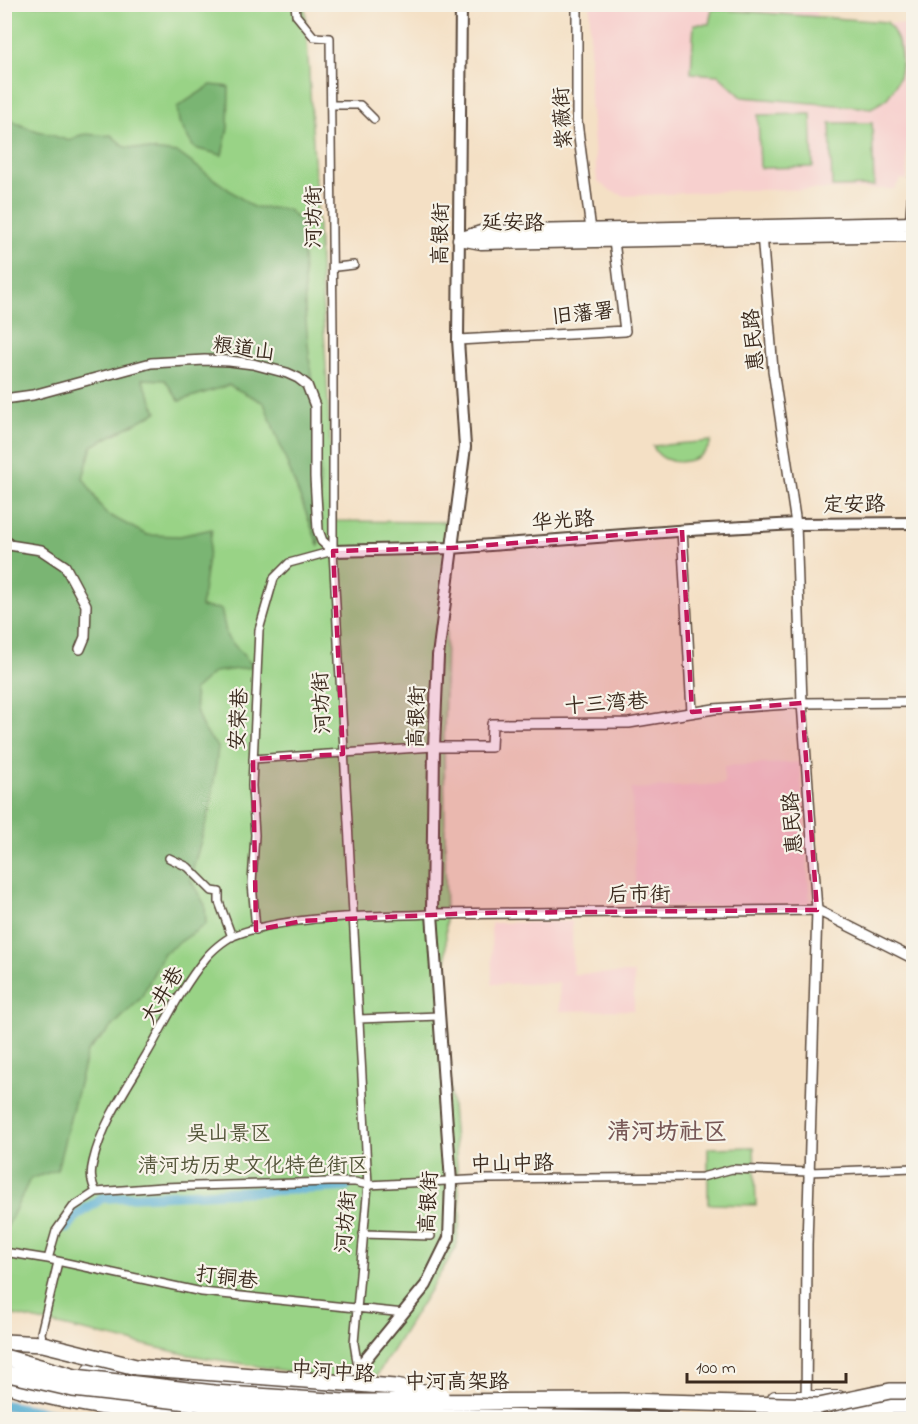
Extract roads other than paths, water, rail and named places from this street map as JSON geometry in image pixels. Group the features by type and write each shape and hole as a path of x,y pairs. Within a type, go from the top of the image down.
{"highway":[{"path":"4,1342 43,1344 136,1367 395,1387 480,1409"},
{"name":"中河高架路","path":"4,1357 75,1377 214,1393 678,1419"},
{"name":"中河高架路","path":"4,1373 73,1389 214,1405 346,1415 623,1401 813,1402 914,1406"},
{"path":"4,1384 87,1405 212,1419"},
{"path":"813,1402 890,1391 914,1391"},
{"path":"464,1419 480,1409"}],"main road":[{"name":"延安路","path":"459,239 481,232 591,230 761,232 912,229"},
{"name":"延安路","path":"459,239 481,243 614,241 761,232"},
{"name":"中河中路","path":"4,1351 73,1369 363,1395 813,1402 914,1397"},
{"path":"4,1378 77,1395 173,1407 309,1419"}],"street":[{"name":"河坊街","path":"295,4 296,15 314,37 330,38 333,551 368,1185 354,1342 363,1395 363,1419"},
{"name":"高银街","path":"335,1393 344,1377 358,1368 426,1285 449,1238 451,1182 432,914 434,747 438,656 465,447 458,340 461,4"},
{"name":"紫薇街","path":"577,4 577,122 591,230"},
{"path":"332,105 360,105 374,119"},
{"path":"912,229 914,176"},
{"name":"惠民路","path":"761,232 773,370 796,524 802,703 817,910 809,1172 813,1402 806,1419"},
{"name":"旧藩署","path":"458,340 625,331 614,241"},
{"path":"336,267 354,265"},
{"name":"粮道山","path":"4,399 54,390 151,363 229,361 253,364 292,375 307,385 315,406 318,530 322,541 333,551"},
{"name":"定安路","path":"796,524 914,522"},
{"name":"华光路","path":"333,551 451,548 682,530 796,524"},
{"path":"682,530 692,712"},
{"path":"4,537 9,545 41,550 64,566 86,605 85,636 80,649"},
{"name":"安荣巷","path":"256,930 252,883 255,835 253,759 259,630 273,578 290,563 333,551"},
{"name":"十三湾巷","path":"434,747 491,747 492,724 630,723 714,709 802,703 914,702"},
{"path":"253,759 434,747"},
{"path":"169,858 188,867 212,891 219,892 219,902 232,937"},
{"name":"后市街","path":"353,918 432,914 817,910 914,959"},
{"name":"大井巷","path":"96,1192 90,1179 93,1161 105,1130 124,1092 188,982 207,956 232,937 256,930 302,921 353,918"},
{"path":"359,1019 439,1016"},
{"name":"中山中路","path":"48,1260 56,1231 73,1207 96,1192 258,1184 356,1182 368,1185 487,1179 702,1177 732,1169 809,1172 914,1168"},
{"path":"363,1234 431,1236"},
{"path":"4,1252 48,1260"},
{"name":"打铜巷","path":"48,1260 202,1292 404,1313"},
{"path":"43,1344 41,1333 58,1262"},
{"path":"329,1419 335,1393"}],"waterway":[{"path":"67,1228 76,1216 102,1198 346,1187"},
{"path":"4,1405 90,1420"}],"district":[{"name":"清河坊社区","path":"667,1131"}],"park label":[{"name":"吴山景区","path":"229,1133"},
{"name":"清河坊历史文化特色街区","path":"253,1165"}]}
